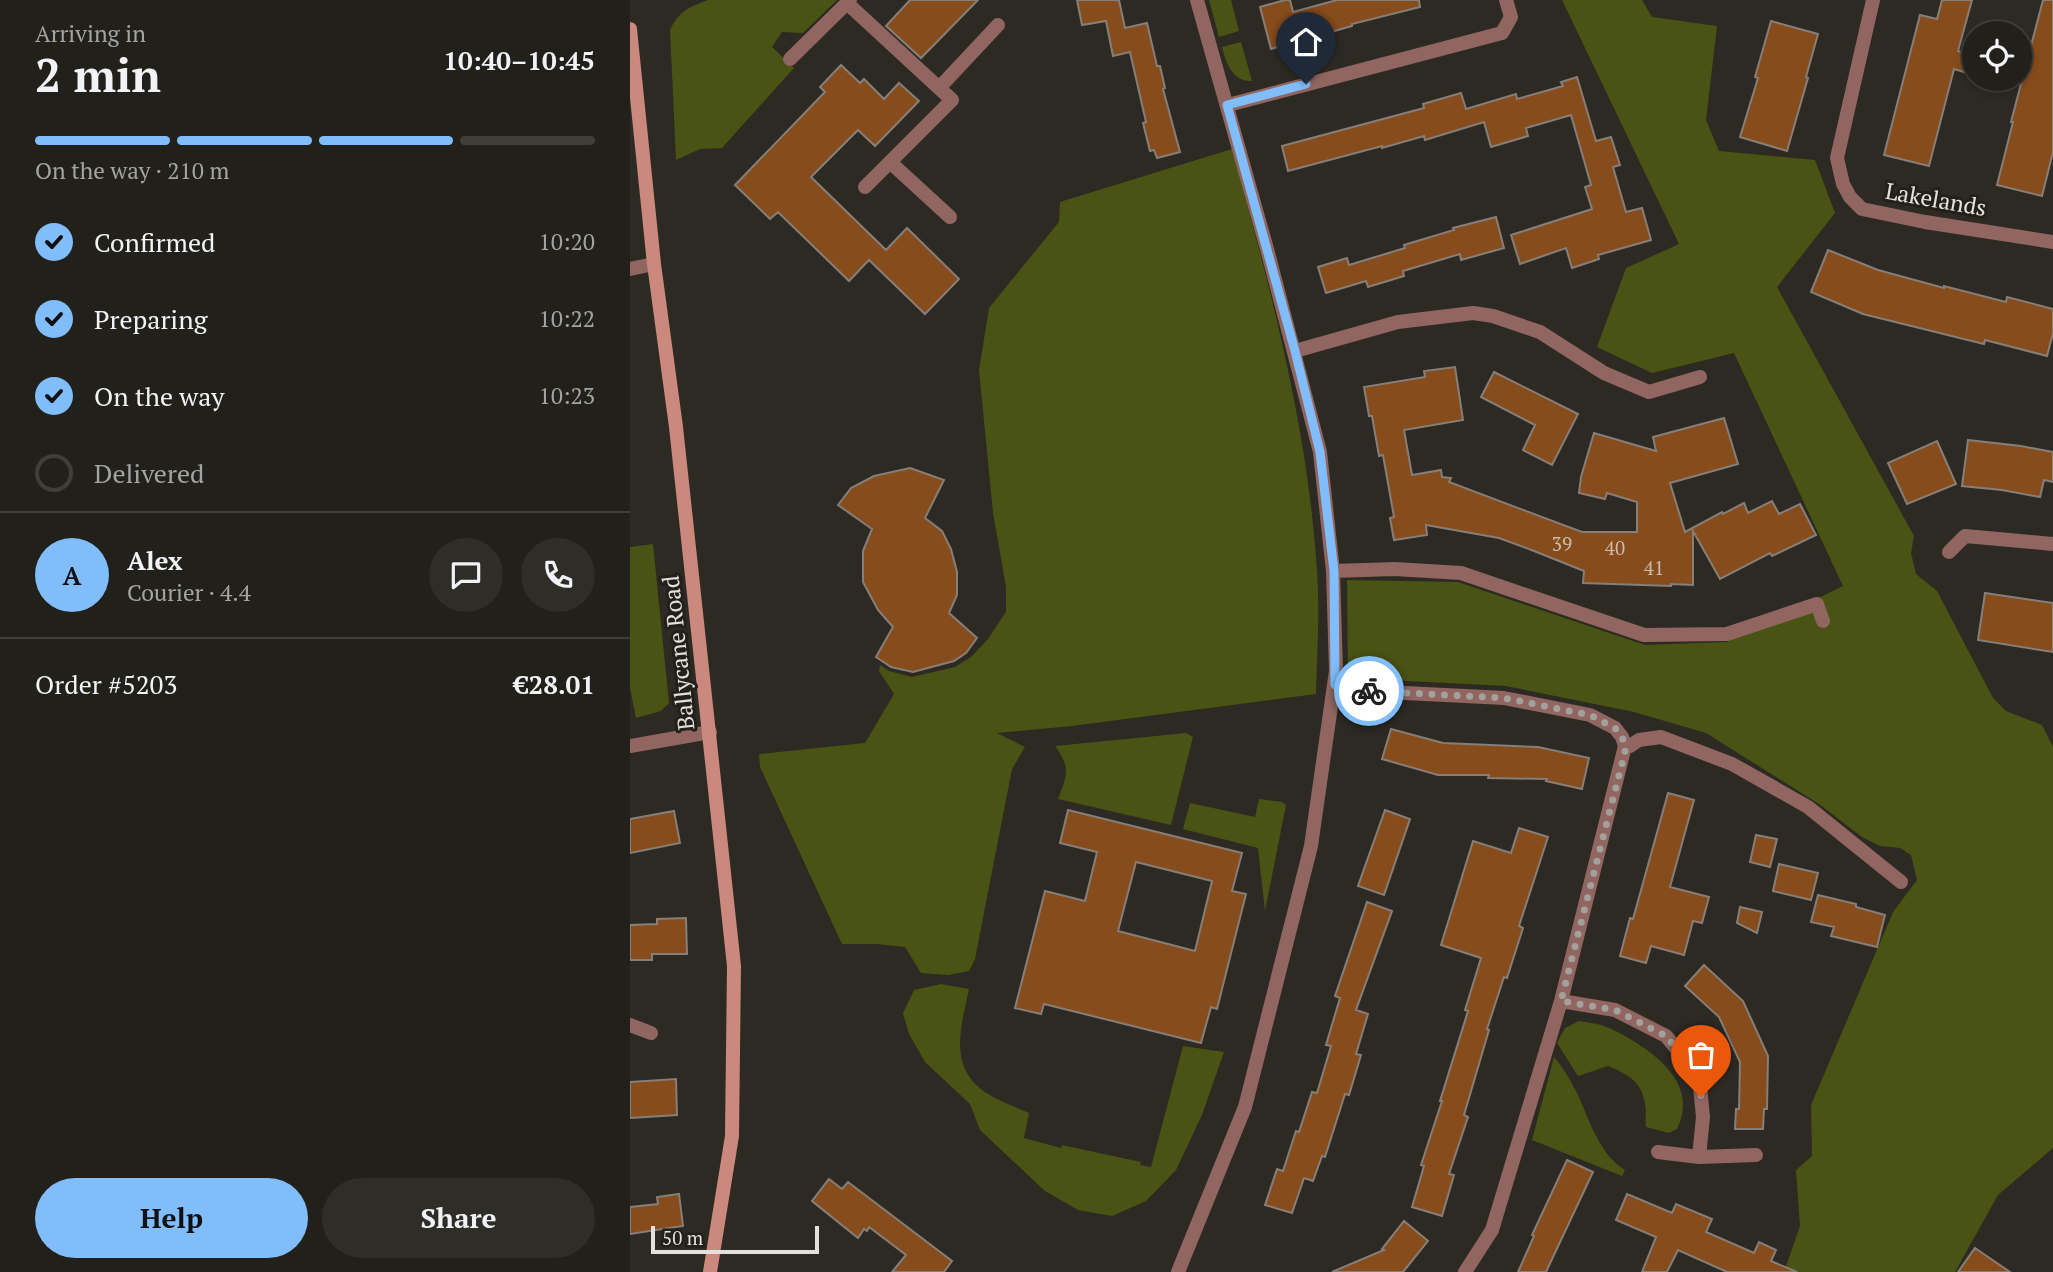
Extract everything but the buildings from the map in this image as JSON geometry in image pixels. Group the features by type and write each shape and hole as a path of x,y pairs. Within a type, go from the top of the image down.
{"main road":[{"name":"Ballycane Road","path":"630,29 734,966 732,1136 710,1272"}],"street":[{"path":"1178,1272 1245,1107 1311,846 1335,685 1334,571 1320,452 1295,351 1197,0"},
{"path":"1227,105 1502,33 1511,17 1506,0"},
{"name":"Lakelands","path":"1873,0 1837,158 1843,184 1850,197 1863,209 1925,222 2053,242"},
{"path":"790,59 848,1 952,100 865,187"},
{"path":"939,88 998,25"},
{"path":"890,162 950,217"},
{"path":"630,269 654,264"},
{"path":"1295,351 1398,322 1473,313 1493,316 1540,332 1604,373 1649,391 1700,377"},
{"path":"1949,552 1965,536 2053,544"},
{"path":"1334,571 1395,569 1461,573 1644,635 1727,634 1817,604 1824,621"},
{"path":"1335,685 1346,690 1504,698 1590,715 1615,728 1625,746 1561,1001 1492,1230 1465,1272"},
{"path":"630,746 710,732"},
{"path":"1625,746 1639,740 1661,737 1732,764 1808,807 1901,883"},
{"path":"1561,1001 1615,1010 1666,1036 1699,1076 1703,1117 1699,1157"},
{"path":"630,1025 651,1033"},
{"path":"1658,1152 1699,1157 1756,1155"}],"green space":[{"path":"708,0 837,0 803,33 782,32 772,47 794,68 722,148 700,149 676,160 670,30 685,10"},
{"path":"1209,0 1231,0 1239,31 1219,37"},
{"path":"1562,0 1642,0 1652,17 1717,26 1706,120 1719,151 1815,160 1835,213 1777,287 1914,536 1911,553 1916,574 1937,591 1993,698 2006,711 2042,725 2053,747 2053,1148 1998,1195 1955,1272 1784,1272 1800,1226 1796,1170 1812,1156 1811,1105 1893,912 1917,880 1911,855 1900,848 1880,846 1862,837 1819,804 1706,733 1634,712 1506,686 1348,678 1347,580 1458,582 1645,645 1727,642 1843,586 1734,353 1652,373 1597,347 1626,268 1679,244"},
{"path":"1241,42 1252,81 1235,75 1228,65 1222,47"},
{"path":"1232,149 1273,305 1305,464 1318,587 1316,694 1072,726 997,733 1025,747 1012,769 975,959 969,971 948,975 921,973 905,947 842,944 760,767 759,754 865,743 894,694 879,671 880,665 889,671 912,677 955,667 971,657 988,639 1006,612 1006,587 993,513 979,370 989,308 1059,222 1060,202"},
{"path":"653,544 669,703 661,711 636,718 630,688 630,547"},
{"path":"1186,733 1193,737 1171,825 1058,799 1066,772 1055,746"},
{"path":"1259,799 1286,805 1265,911 1258,848 1183,829 1190,803 1255,817"},
{"path":"941,984 969,989 960,1046 962,1060 975,1084 988,1094 1029,1113 1024,1138 1061,1148 1062,1145 1141,1162 1140,1165 1151,1167 1183,1046 1224,1052 1202,1115 1176,1170 1146,1201 1112,1216 1078,1210 1045,1191 980,1130 970,1104 925,1062 909,1034 903,1013 914,990"},
{"path":"1579,1021 1601,1025 1618,1032 1663,1064 1681,1093 1682,1116 1677,1129 1669,1133 1646,1127 1642,1093 1639,1086 1623,1073 1608,1066 1578,1076 1557,1043 1565,1028"},
{"path":"1554,1057 1573,1085 1602,1146 1625,1170 1622,1176 1532,1140"}],"way so far":[{"path":"1369,691 1504,698 1590,715 1615,728 1622,737 1625,752 1561,1001 1615,1010 1666,1036 1699,1076 1701,1097"}],"route":[{"path":"1306,84 1227,105 1268,249 1320,452 1334,571 1335,685 1346,690 1369,691"}]}
